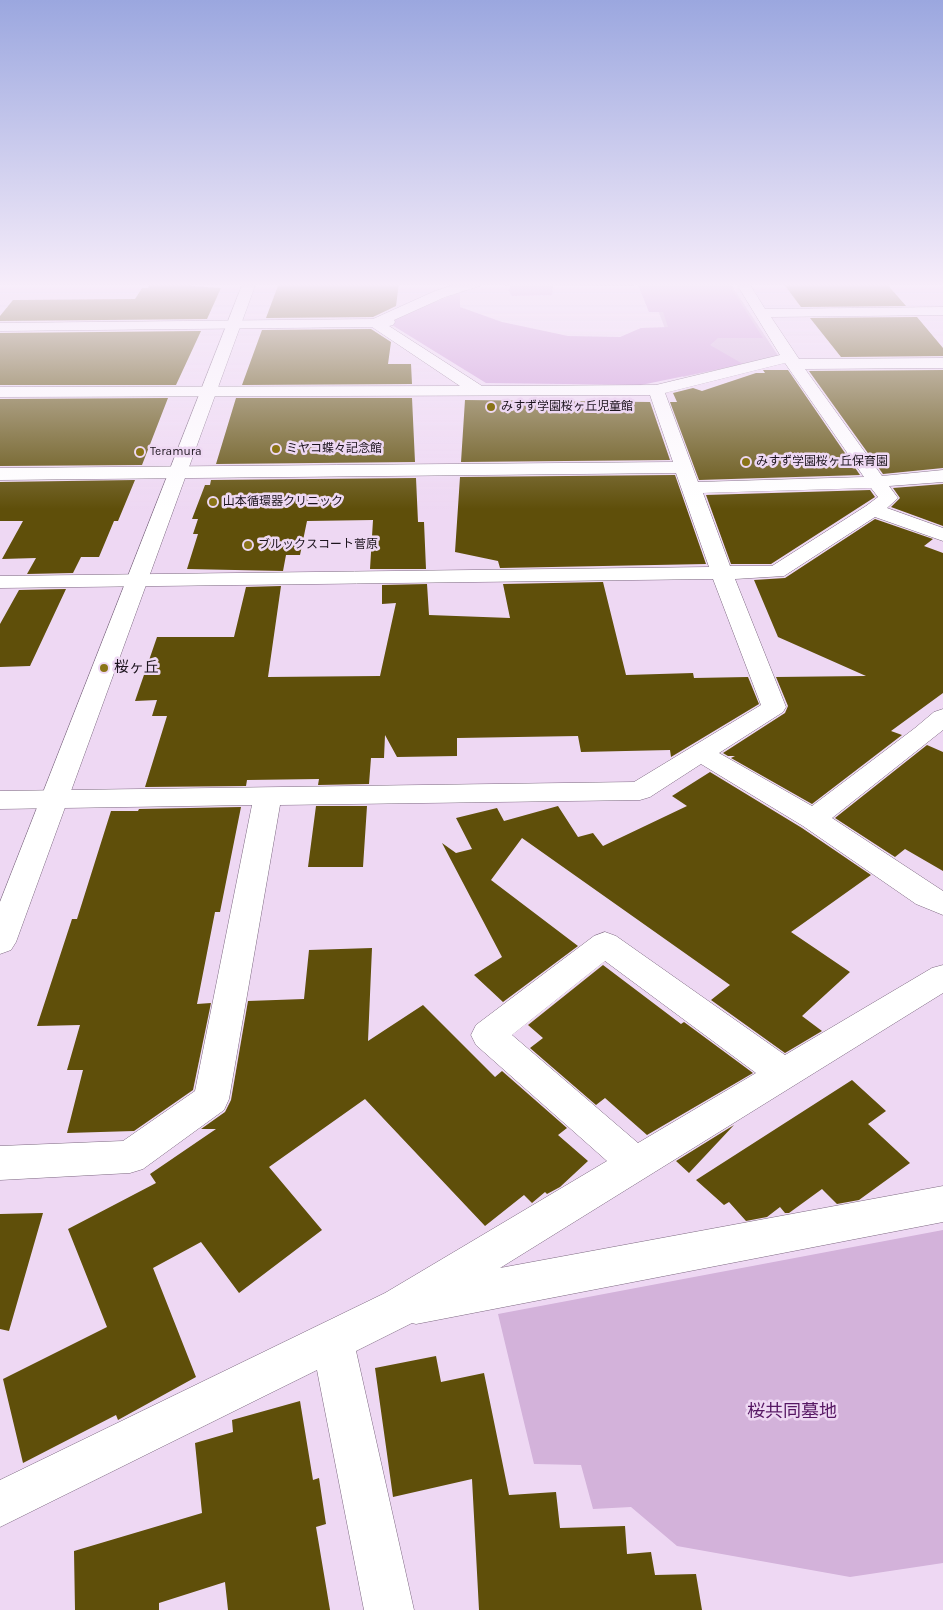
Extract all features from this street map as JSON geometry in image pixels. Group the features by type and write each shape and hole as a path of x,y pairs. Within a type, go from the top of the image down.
{"street":[{"path":"0,942 222,358"},
{"path":"433,358 476,389"},
{"path":"0,582 776,572 873,510 888,498 792,360"},
{"path":"0,392 476,389 656,390 792,360 943,362"},
{"path":"0,800 640,790 701,753 774,707 722,574 656,390"},
{"path":"0,474 178,472 876,482 943,476"},
{"path":"873,510 943,535"},
{"path":"813,819 937,731"},
{"path":"701,753 813,819 927,896 943,904"},
{"path":"0,1163 130,1157 211,1098 268,795"},
{"path":"636,1164 488,1035 605,944 784,1074"},
{"path":"0,1504 400,1307 943,977"},
{"path":"400,1307 943,1204"},
{"path":"332,1340 389,1610"}],"green space":[{"path":"676,358 774,358 683,377"},
{"name":"桜共同墓地","path":"943,1230 943,1563 850,1577 677,1546 631,1507 593,1509 581,1465 534,1464 498,1314"}],"shaded area":[{"path":"446,358 733,358 743,364 641,385 486,383"}],"building":[{"path":"0,358 188,358 176,385 0,385"},
{"path":"252,358 389,358 388,364 411,364 412,384 242,385"},
{"path":"763,370 788,370 860,475 699,480 670,402 677,402 673,393 693,388 702,391 756,373 765,373"},
{"path":"943,370 943,468 883,474 809,371"},
{"path":"168,398 142,465 0,466 0,399"},
{"path":"236,398 412,398 415,462 216,464"},
{"path":"465,400 650,402 670,460 461,462"},
{"path":"675,475 706,564 500,568 498,561 455,552 460,477"},
{"path":"416,478 418,522 424,522 426,569 370,569 373,520 307,521 300,555 286,555 283,571 187,569 198,534 193,534 198,519 192,519 205,485 210,485 211,480"},
{"path":"135,480 118,521 114,521 99,557 81,557 73,573 27,574 36,558 2,559 23,521 0,521 0,482"},
{"path":"943,484 943,526 891,507 900,498 893,488"},
{"path":"870,490 875,497 771,564 731,564 706,495"},
{"path":"875,519 933,539 924,546 943,553 943,693 891,731 902,735 812,804 731,758 735,756 728,756 723,753 785,713 788,706 776,677 866,676 778,637 754,580 785,578"},
{"path":"603,582 626,675 693,673 694,678 748,677 759,704 671,757 670,750 581,752 578,736 457,738 457,756 397,757 385,735 384,758 371,758 369,784 318,785 319,779 247,780 246,786 145,787 167,716 152,716 157,700 135,701 157,637 234,637 246,587 281,586 268,677 380,676 396,603 382,604 382,585 427,584 429,615 510,618 503,584"},
{"path":"66,589 30,666 0,667 0,624 19,590"},
{"path":"927,745 943,752 943,871 905,849 895,857 835,818"},
{"path":"710,772 802,828 871,875 791,932 850,972 802,1016 822,1031 785,1053 711,1000 730,985 522,838 491,880 578,946 503,1002 474,975 502,957 442,843 456,853 472,849 456,818 497,808 504,821 558,806 578,837 593,833 603,846 687,806 672,796"},
{"path":"316,806 367,806 363,867 308,867"},
{"path":"241,807 220,912 215,912 197,1004 211,1003 193,1090 134,1131 67,1133 83,1070 67,1070 80,1025 37,1026 72,919 77,919 111,811"},
{"path":"372,948 368,1041 423,1005 495,1077 502,1071 567,1128 558,1135 588,1161 560,1187 547,1194 545,1192 532,1203 524,1195 485,1226 365,1099 269,1167 322,1230 239,1293 201,1242 153,1268 196,1377 118,1420 116,1415 23,1463 3,1379 107,1327 68,1229 156,1183 150,1174 216,1129 201,1129 225,1112 231,1100 248,1001 304,999 309,950"},
{"path":"603,965 681,1024 684,1022 753,1073 647,1135 605,1098 596,1105 530,1048 543,1038 528,1025"},
{"path":"852,1080 886,1111 868,1124 910,1163 859,1200 837,1204 822,1189 789,1213 785,1213 780,1207 767,1217 746,1221 729,1202 724,1205 696,1180"},
{"path":"734,1125 689,1173 676,1161"},
{"path":"43,1213 9,1331 0,1329 0,1214"},
{"path":"436,1356 441,1382 484,1373 509,1495 556,1492 560,1528 625,1526 627,1554 651,1552 655,1575 696,1574 702,1610 479,1610 472,1479 393,1497 375,1368"},
{"path":"300,1401 313,1480 319,1478 326,1524 316,1527 330,1610 228,1610 225,1582 159,1603 159,1610 75,1610 74,1551 202,1513 195,1443 233,1432 232,1420"}],"place":[{"name":"みすず学園桜ヶ丘児童館","path":"491,407"},
{"name":"ミヤコ蝶々記念館","path":"276,449"},
{"name":"Teramura","path":"140,452"},
{"name":"みすず学園桜ヶ丘保育園","path":"746,462"},
{"name":"山本循環器クリニック","path":"213,502"},
{"name":"ブルックスコート菅原","path":"248,545"},
{"name":"桜ヶ丘","path":"104,668"}]}
